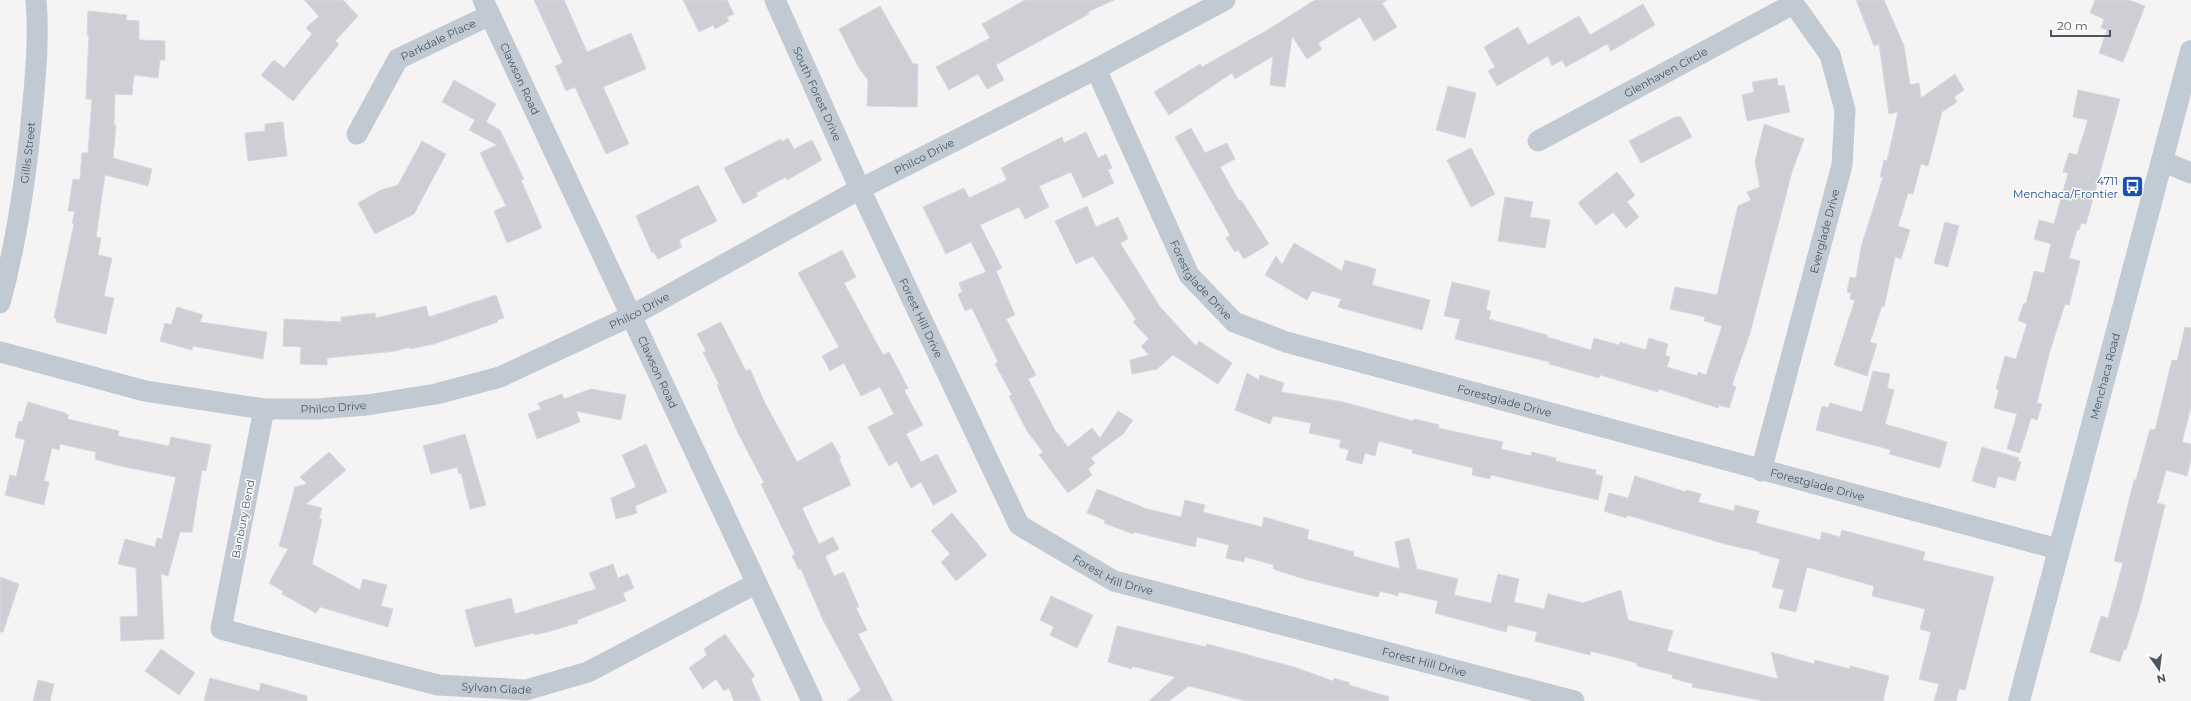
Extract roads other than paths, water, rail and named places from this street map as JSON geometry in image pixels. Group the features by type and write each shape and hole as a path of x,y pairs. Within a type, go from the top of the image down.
{"main road":[{"name":"Menchaca Road","path":"2018,701 2191,51"}],"street":[{"name":"Gillis Street","path":"0,303 12,260 27,168 36,62 36,0"},
{"name":"South Forest Drive","path":"775,0 860,189"},
{"name":"Philco Drive","path":"0,352 145,391 264,409 325,409 436,394 500,377 631,316 860,189 1096,69 1225,0"},
{"name":"Glenhaven Circle","path":"1538,142 1792,2"},
{"name":"Everglade Drive","path":"1761,471 1842,165 1845,110 1830,55 1792,2"},
{"name":"Parkdale Place","path":"357,134 398,59 487,8"},
{"name":"Clawson Road","path":"487,8 812,701"},
{"name":"Forestglade Drive","path":"1096,69 1189,275 1234,322 1286,342 1761,471 2058,549"},
{"path":"2162,161 2191,173"},
{"name":"Forest Hill Drive","path":"860,189 1019,525 1114,581 1574,701"},
{"name":"Banbury Bend","path":"221,629 264,409"},
{"name":"Sylvan Glade","path":"221,629 438,686 526,690 588,672 756,584"}],"place":[{"name":"4711 Menchaca/Frontier","path":"2133,187"}]}
